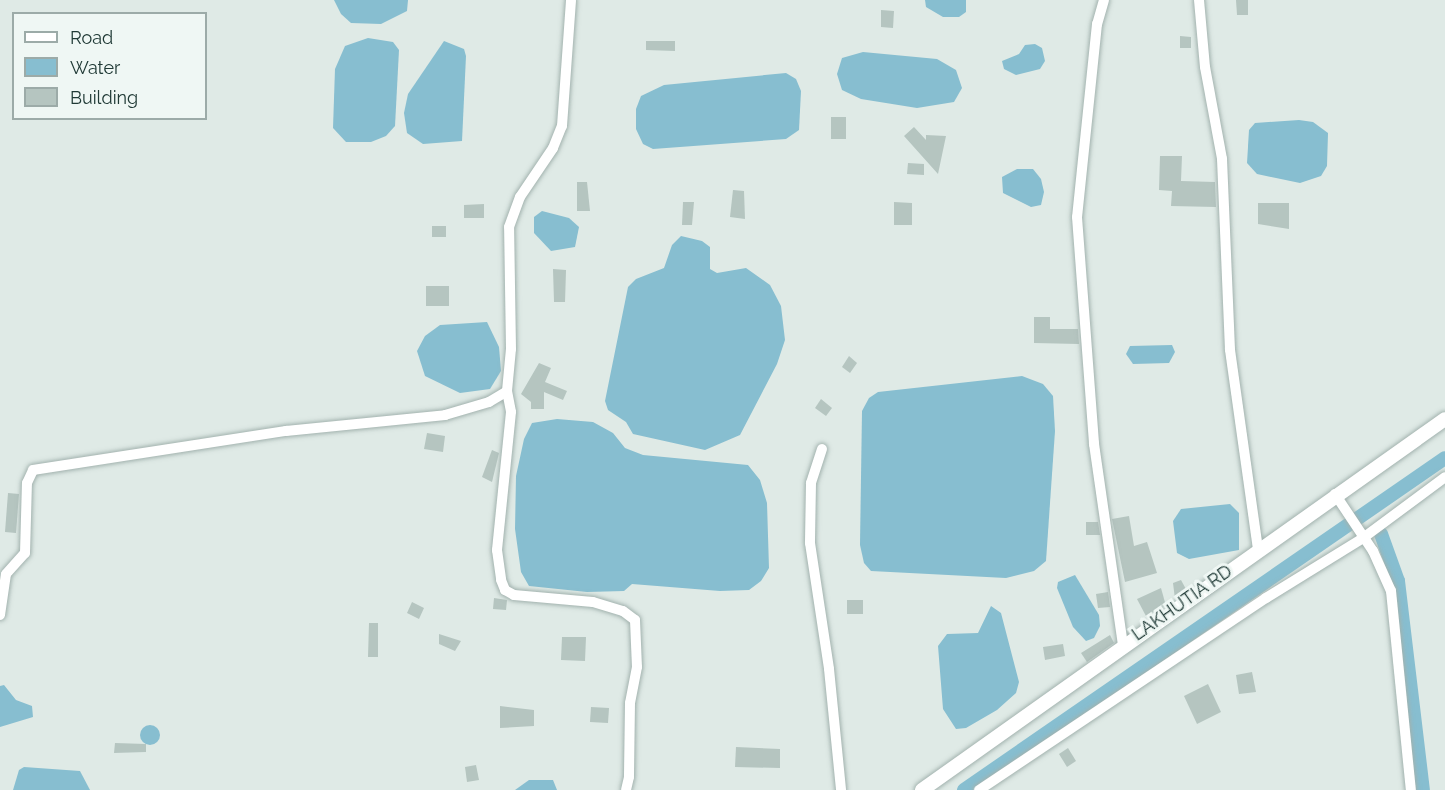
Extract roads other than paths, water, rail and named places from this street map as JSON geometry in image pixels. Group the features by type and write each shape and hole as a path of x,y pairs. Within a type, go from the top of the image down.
{"street":[{"path":"571,0 562,126 554,148 520,197 509,226 511,349 507,391 511,412 497,550 501,580 505,590 514,595 593,602 623,611 635,620 637,668 630,703 629,777 626,790"},
{"path":"1104,0 1097,24 1077,217 1094,444 1123,645"},
{"path":"1199,0 1205,67 1222,159 1230,350 1258,550"},
{"path":"0,615 6,574 25,553 27,483 33,470 286,431 445,415 489,402 507,391"},
{"name":"LAKHUTIA RD","path":"922,790 1335,494 1445,419"},
{"path":"822,449 811,483 810,543 841,790"},
{"path":"979,790 1266,598 1363,538 1445,477"},
{"path":"1335,494 1374,551 1391,591 1411,790"}],"water":[{"path":"334,0 408,0 407,11 381,24 351,23 341,14"},
{"path":"925,0 966,0 966,12 959,17 943,17 926,7"},
{"path":"368,38 393,42 399,50 395,126 386,136 371,142 346,142 333,128 335,69 345,46"},
{"path":"444,41 464,49 466,56 462,141 423,144 407,133 404,113 408,94"},
{"path":"1035,44 1042,48 1045,61 1040,69 1016,75 1004,69 1002,61 1019,54 1025,45"},
{"path":"863,52 937,59 956,70 962,88 954,102 917,108 861,99 842,90 837,74 842,58"},
{"path":"786,73 796,79 801,91 799,130 786,139 653,149 643,144 636,129 636,109 641,96 664,85"},
{"path":"1299,120 1313,122 1328,133 1327,166 1321,176 1300,183 1257,174 1247,163 1249,130 1255,123"},
{"path":"1017,169 1033,169 1041,179 1044,192 1041,205 1031,207 1003,193 1002,177"},
{"path":"542,211 569,218 579,227 575,247 551,251 534,233 534,217"},
{"path":"681,236 702,241 710,247 710,269 717,273 746,268 770,285 781,306 785,340 777,364 740,435 705,450 633,434 626,422 608,410 605,401 628,287 636,279 664,268 672,245"},
{"path":"487,322 499,347 501,371 490,389 460,393 425,376 417,351 425,336 440,325"},
{"path":"1172,345 1175,352 1169,363 1133,364 1126,354 1130,346"},
{"path":"1022,376 1043,384 1053,396 1055,431 1046,561 1034,571 1006,578 871,571 864,563 860,545 862,411 869,398 878,392"},
{"path":"557,419 593,422 613,433 625,448 643,455 748,465 760,480 767,503 769,568 761,581 749,590 720,591 632,584 624,591 587,592 529,586 521,572 515,529 516,476 524,439 532,423"},
{"path":"1230,504 1239,513 1239,550 1189,559 1177,553 1173,521 1181,509"},
{"path":"1075,575 1099,615 1100,626 1094,638 1086,641 1073,627 1057,588 1058,582"},
{"path":"991,606 1001,613 1019,682 1016,693 997,710 966,728 956,729 943,709 938,646 947,634 978,633"},
{"path":"4,685 16,700 32,706 33,717 0,727 0,686"},
{"path":"150,725 157,728 160,735 157,742 150,745 143,742 140,735 143,728"},
{"path":"24,767 80,771 90,790 13,790 19,770"},
{"path":"529,780 553,780 557,790 515,790"}],"waterway":[{"path":"964,790 1445,458"},
{"path":"1381,534 1398,581 1423,790"}]}
